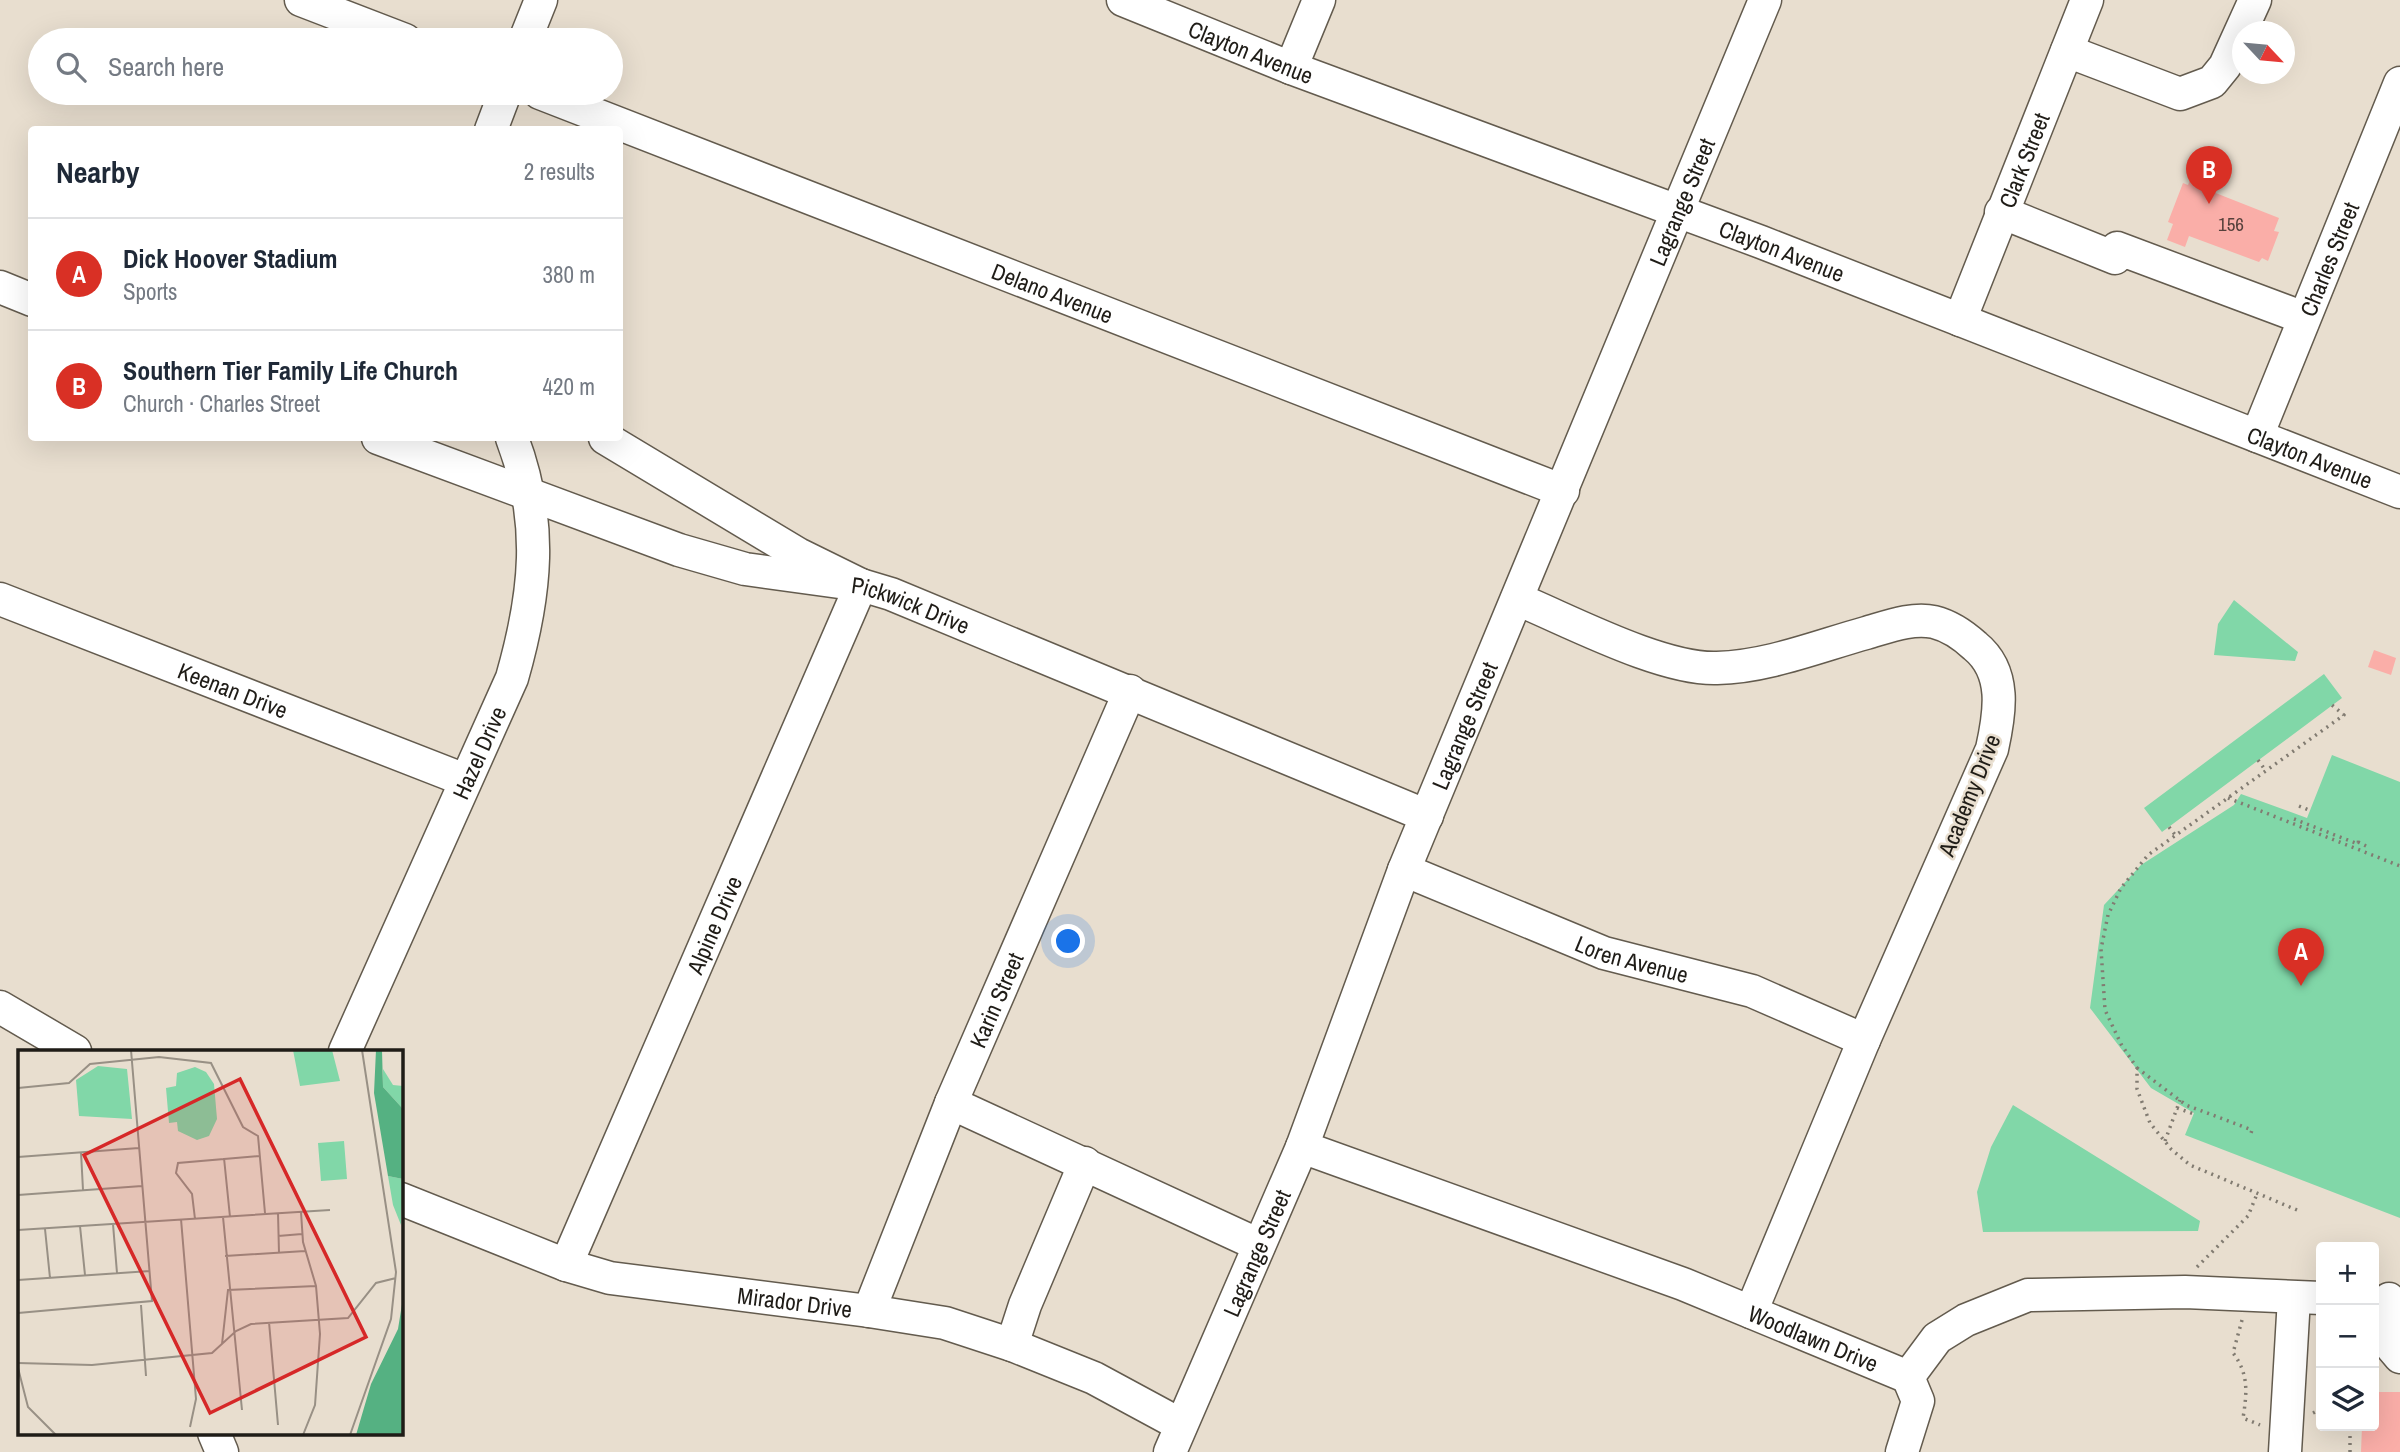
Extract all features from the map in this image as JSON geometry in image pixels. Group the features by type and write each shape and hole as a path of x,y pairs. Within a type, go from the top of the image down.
{"street":[{"path":"301,0 374,28"},
{"path":"530,28 541,0"},
{"name":"Clayton Avenue","path":"1123,0 1291,68 1679,214 1761,242 2400,492"},
{"path":"1291,68 1319,0"},
{"name":"Lagrange Street","path":"1175,1438 1302,1147 1404,870 1679,214 1765,0"},
{"name":"Clark Street","path":"1960,320 2087,0"},
{"path":"2067,51 2180,94 2212,82 2219,74 2255,0"},
{"name":"Charles Street","path":"2257,436 2400,83"},
{"path":"493,126 500,105"},
{"name":"Delano Avenue","path":"571,105 1563,491"},
{"path":"2001,212 2115,258 2117,248 2304,318"},
{"path":"0,287 28,298"},
{"name":"Pickwick Drive","path":"387,441 679,551 745,569 861,585 891,594 1427,816"},
{"name":"Hazel Drive","path":"345,1050 512,678 534,585 534,550 528,496 513,441"},
{"path":"609,441 798,554 861,585"},
{"name":"Alpine Drive","path":"566,1265 861,585"},
{"name":"Keenan Drive","path":"0,599 465,780"},
{"name":"Academy Drive","path":"1517,599 1643,651 1686,664 1717,668 1771,660 1904,623 1933,622 1959,632 1982,652 1997,680 2001,711 1992,748 1864,1040 1751,1312"},
{"name":"Karin Street","path":"869,1311 951,1103 1130,691"},
{"name":"Loren Avenue","path":"1404,870 1604,953 1702,975 1752,991 1864,1040"},
{"path":"0,1007 73,1050"},
{"path":"951,1103 1259,1245"},
{"name":"Woodlawn Drive","path":"1302,1147 1751,1312 1908,1377 1937,1338 1966,1320 2028,1295 2185,1292 2308,1298"},
{"path":"1012,1345 1025,1305 1085,1163"},
{"name":"Mirador Drive","path":"402,1199 566,1265 610,1279 945,1323 1012,1345 1094,1378 1175,1438"},
{"path":"2275,1441 2308,1298"},
{"path":"2387,1299 2389,1344 2400,1357"},
{"path":"1902,1452 1918,1401 1908,1377"},
{"path":"214,1434 222,1452"}],"path":[{"path":"2260,1135 2250,1134 2180,1100 2137,1068 2121,1044 2105,1010 2101,948 2108,915 2121,888 2148,855 2344,715 2332,705"},
{"path":"2258,760 2266,771"},
{"path":"2228,798 2400,866"},
{"path":"2299,806 2311,811"},
{"path":"2294,818 2359,840 2368,847"},
{"path":"2169,827 2176,835"},
{"path":"2137,1068 2137,1089 2150,1123 2190,1165 2297,1210"},
{"path":"2165,1141 2180,1100"},
{"path":"2177,1108 2194,1114"},
{"path":"2198,1276 2197,1264 2238,1228 2248,1216 2257,1193"},
{"path":"2249,1296 2233,1353 2246,1377 2247,1395 2243,1418 2261,1426 2275,1441"},
{"path":"2350,1431 2350,1452"}],"green space":[{"path":"2234,600 2298,652 2295,661 2214,655 2218,624"},
{"path":"2324,674 2342,698 2162,832 2144,808"},
{"path":"2332,755 2400,782 2400,1218 2185,1135 2194,1113 2151,1088 2090,1008 2104,905 2141,865 2234,805 2241,794 2307,818"},
{"path":"2013,1105 2200,1221 2198,1231 1983,1232 1977,1192 1991,1147"}],"building":[{"path":"2193,173 2212,180 2208,190 2279,218 2274,231 2279,232 2268,261 2262,258 2259,262 2189,236 2185,247 2167,240 2173,224 2168,222 2183,183 2188,185"},
{"path":"2374,650 2396,658 2391,675 2368,667"},
{"path":"2379,1392 2400,1392 2400,1452 2361,1452 2362,1431 2379,1431"}],"place":[{"name":"Southern Tier Family Life Church","path":"2209,204"},
{"name":"Dick Hoover Stadium","path":"2301,986"}]}
